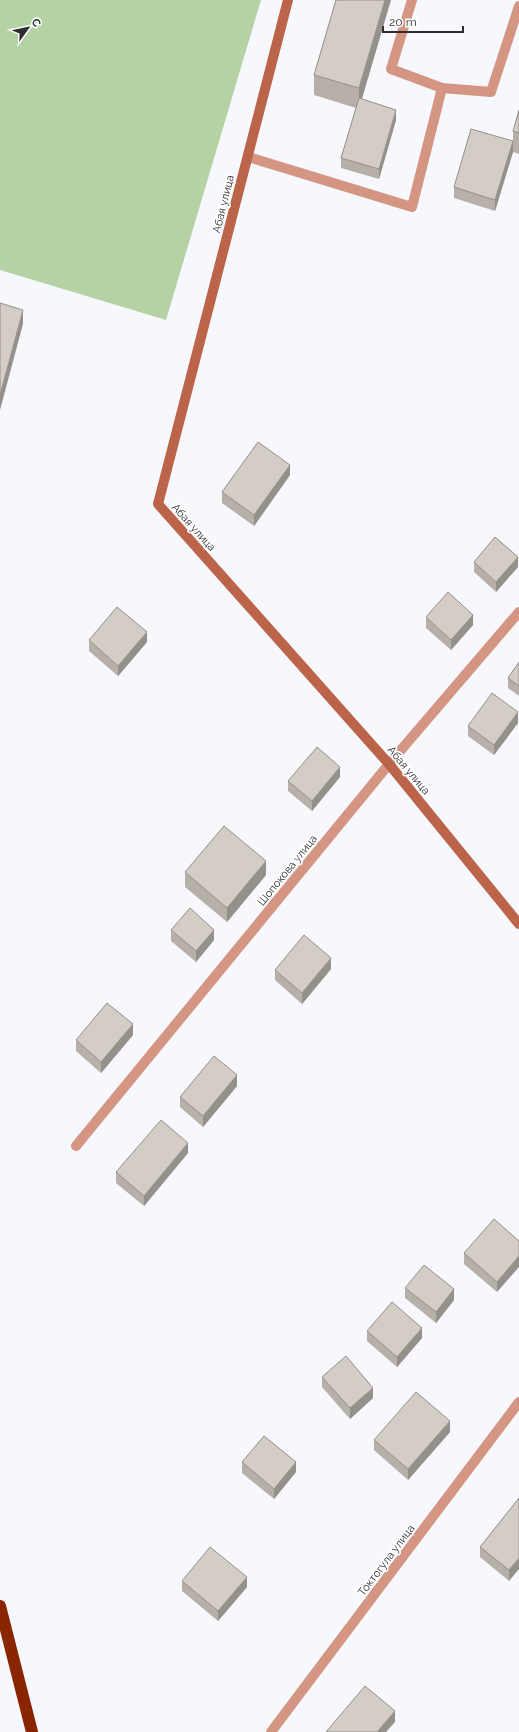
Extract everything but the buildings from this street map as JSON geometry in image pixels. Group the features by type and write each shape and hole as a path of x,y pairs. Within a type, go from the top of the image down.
{"highway":[{"path":"0,1606 32,1732"}],"street":[{"name":"Абая улица","path":"288,0 158,504 389,764 519,924"},
{"path":"412,0 391,69 442,88 491,92 519,6"},
{"path":"248,157 412,207 442,88"},
{"name":"Шопокова улица","path":"76,1146 389,764 519,612"},
{"name":"Токтогула улица","path":"271,1732 519,1402"}],"green space":[{"path":"0,0 261,0 166,320 0,270"}]}
